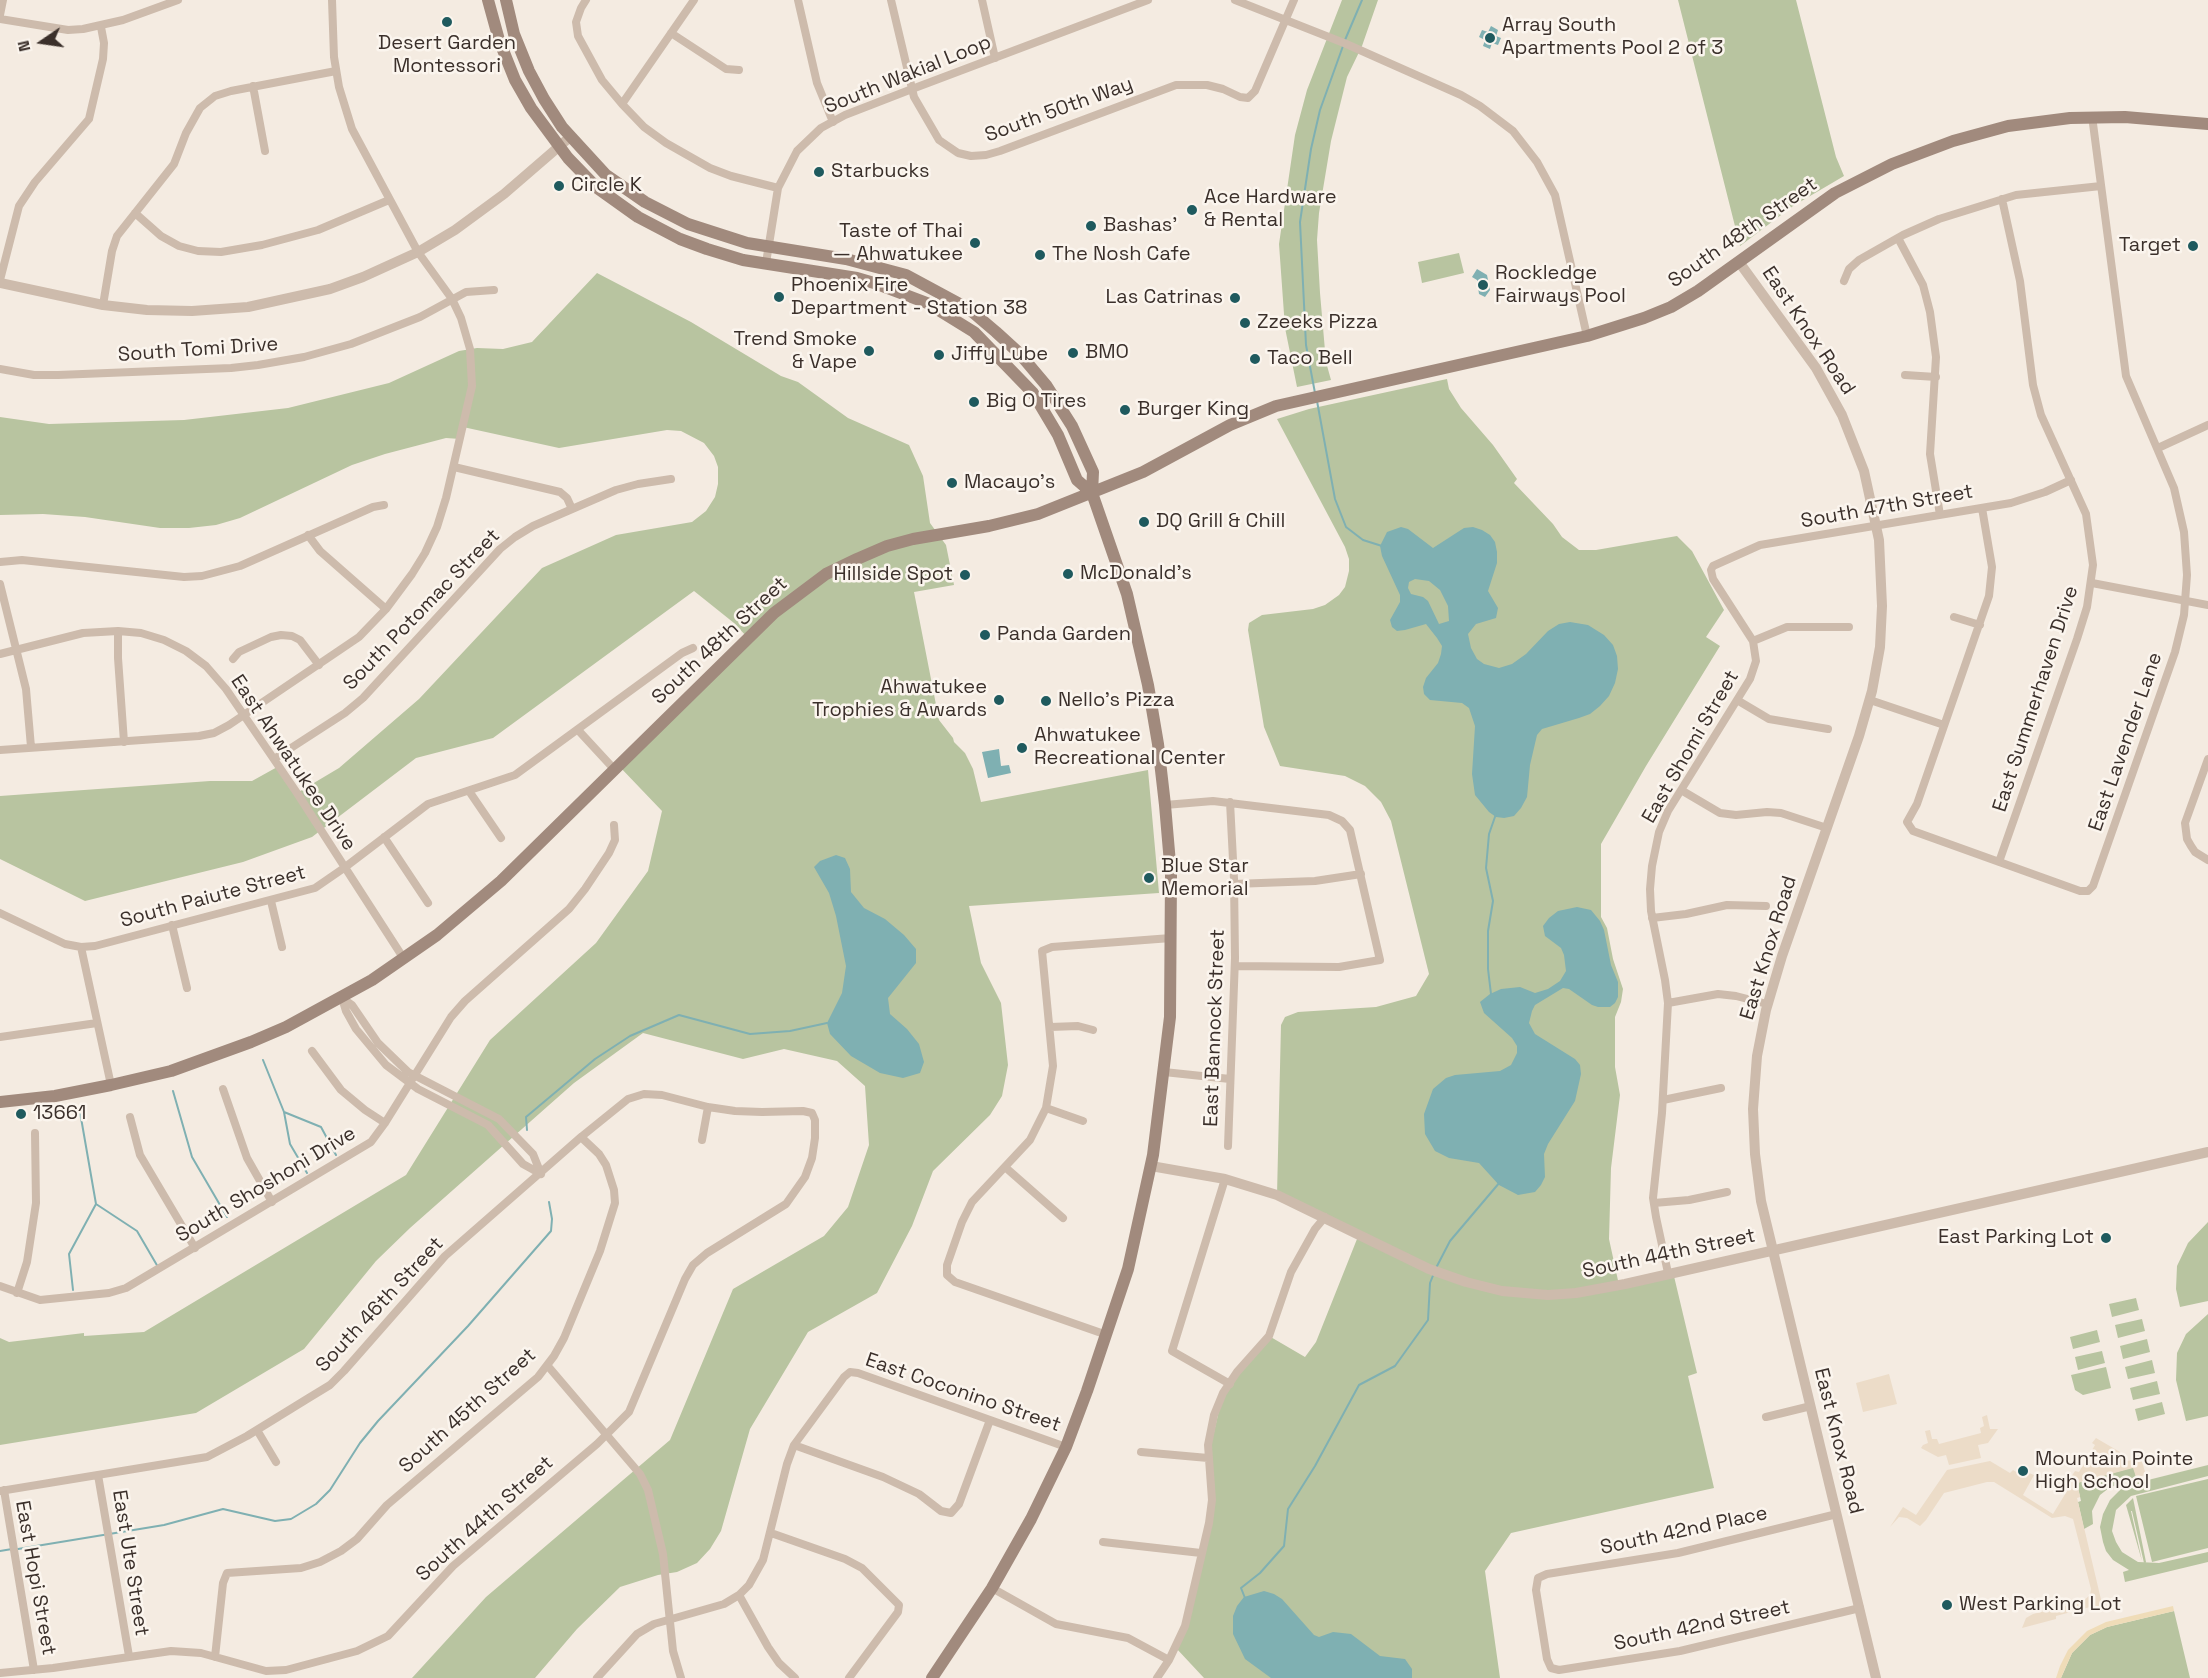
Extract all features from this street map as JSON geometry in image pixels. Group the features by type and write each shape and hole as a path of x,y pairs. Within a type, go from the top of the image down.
{"main road":[{"path":"489,0 499,40 515,80 531,108 559,147 596,187 638,217 680,239 707,249 743,260 857,278 927,303 974,332 1033,393 1058,435 1077,480 1092,493"},
{"path":"506,0 514,34 529,71 544,99 570,137 606,175 645,202 711,233 747,243 860,262 906,276 969,309 1019,353 1046,385 1072,426 1093,472 1092,493 1130,605 1148,685 1166,805 1171,875 1170,1017 1151,1166 1128,1269 1107,1335 1066,1447 1031,1519 992,1588 932,1678"},
{"path":"494,23 510,18"},
{"name":"South 48th Street","path":"0,1102 55,1096 171,1071 286,1027 342,998 404,959 470,909 747,637 786,603 826,574 887,546 1038,514 1143,472 1230,425 1276,406 1615,329 1671,307 1739,262 1835,193 1914,154 1968,136 2008,126 2092,116 2150,118 2208,124"},
{"path":"857,278 860,262"}],"street":[{"path":"3,0 0,17 68,30 101,27 178,0"},
{"path":"0,750 124,742 214,733 319,666 359,637 386,609 425,553 447,498 472,386 468,337 452,299 418,252 352,129 336,71 332,42 332,0"},
{"path":"586,0 580,8 576,22 578,36 602,80 644,127 703,164 731,176 778,188"},
{"path":"622,104 694,0"},
{"path":"798,0 817,82 833,122"},
{"name":"South 50th Way","path":"891,0 912,89 925,117 939,140 948,148 971,156 1000,151 1176,85 1207,85 1248,98 1255,92 1286,19"},
{"path":"982,0 995,58"},
{"name":"South Wakial Loop","path":"766,263 778,188 797,151 807,140 833,122 912,89 1148,0"},
{"path":"1235,0 1286,19 1461,95 1513,131 1537,162 1555,195 1587,336"},
{"path":"1286,19 1294,0"},
{"path":"101,27 104,43 103,59 89,119 35,182 19,206 0,281 103,305 147,310 192,311 248,307 330,289 418,252 480,213 570,137"},
{"path":"671,33 726,69 739,70"},
{"path":"103,305 112,251 117,236 174,164 186,133 200,108 215,96 253,86 336,71"},
{"path":"253,86 265,151"},
{"name":"East Lavender Lane","path":"1999,862 2080,891 2088,891 2093,886 2175,652 2185,601 2187,565 2184,531 2174,488 2126,376 2092,116"},
{"path":"1844,281 1849,269 1859,260 1898,237 1939,219 2002,199 2034,192 2101,186"},
{"name":"East Summerhaven Drive","path":"1999,862 2077,639 2092,584 2091,543 2086,514 2041,415 2033,385 2020,281 2002,199"},
{"path":"135,213 161,236 178,246 198,252 221,252 318,230 389,200"},
{"path":"1898,237 1928,299 1936,357 1929,454 1940,515"},
{"name":"East Knox Road","path":"1739,262 1830,391 1859,458 1877,526 1882,580 1882,615 1877,666 1870,700 1767,1004 1759,1040 1753,1128 1757,1181 1876,1678"},
{"name":"South Tomi Drive","path":"0,369 34,375 69,375 258,365 304,357 362,340 420,317 466,292 494,290"},
{"path":"1905,375 1936,376"},
{"path":"2158,448 2208,425"},
{"path":"454,467 560,492 567,498 572,509"},
{"name":"South Potomac Street","path":"274,759 345,713 363,698 500,549 532,526 616,490 671,479"},
{"name":"South 47th Street","path":"1753,642 1713,579 1711,570 1716,564 1760,546 2028,499 2071,480"},
{"path":"0,562 30,561 184,577 202,576 240,566 373,507 384,505"},
{"path":"1982,508 1992,577 1989,596 1917,804 1907,822 1913,831 1999,862"},
{"path":"308,535 320,551 386,609"},
{"path":"0,584 26,689 31,747"},
{"path":"2092,584 2208,605"},
{"path":"1954,617 1980,625"},
{"path":"1753,642 1787,627 1849,627"},
{"path":"118,631 124,742"},
{"name":"East Ahwatukee Drive","path":"0,654 83,633 118,631 141,633 164,640 186,651 206,666 226,689 274,759 404,959"},
{"path":"233,658 239,652 271,637 292,636 300,640 319,666"},
{"name":"East Shomi Street","path":"1668,1273 1654,1203 1668,1003 1652,918 1650,880 1654,848 1668,811 1754,671 1756,653 1753,642"},
{"name":"South Paiute Street","path":"0,913 65,945 95,946 315,888 428,804 515,775 682,653 693,648"},
{"path":"1737,700 1769,719 1828,729"},
{"path":"1870,700 1944,725"},
{"path":"578,730 614,769"},
{"path":"2208,759 2188,813 2186,833 2195,852 2208,860"},
{"path":"1681,790 1713,810 1728,815 1773,812 1790,815 1827,828"},
{"path":"469,791 501,838"},
{"path":"1166,805 1213,801 1329,814 1342,821 1350,830 1380,960 1339,967 1235,966"},
{"name":"East Bannock Street","path":"1228,1146 1235,966 1230,802"},
{"name":"South Shoshoni Drive","path":"0,1286 40,1300 109,1293 139,1281 371,1142 451,1017 465,1001 569,909 609,853 615,840 614,825"},
{"path":"384,837 428,903"},
{"path":"1234,884 1315,881 1361,874"},
{"path":"270,901 282,947"},
{"path":"1652,918 1686,914 1727,905 1766,906"},
{"path":"172,925 188,988"},
{"path":"1107,1335 955,1282 947,1275 947,1265 962,1222 972,1202 1030,1140 1046,1108 1053,1066 1042,951 1052,947 1171,938"},
{"path":"81,947 111,1085"},
{"path":"1668,1003 1718,994 1767,1004"},
{"path":"342,998 352,1005 364,1026 412,1080 488,1125 523,1164 541,1174"},
{"path":"0,1037 97,1023"},
{"path":"1050,1027 1078,1026 1093,1030"},
{"path":"312,1051 341,1090 385,1123"},
{"path":"1164,1072 1230,1079"},
{"path":"412,1080 466,1100 499,1119 533,1154 541,1174"},
{"path":"1663,1100 1721,1088"},
{"path":"223,1089 247,1158 272,1202"},
{"name":"South 46th Street","path":"2,1491 207,1457 257,1430 330,1384 445,1256 623,1103 644,1094 662,1095 708,1107"},
{"path":"702,1140 708,1107"},
{"name":"South 44th Street","path":"0,1673 171,1651 194,1652 266,1671 286,1670 357,1651 388,1636 453,1566 607,1435 629,1412 693,1264 786,1204 805,1177 812,1158 815,1120 812,1113 803,1111 762,1113 708,1107"},
{"path":"1046,1108 1083,1121"},
{"path":"130,1117 140,1155 195,1248"},
{"path":"17,1293 27,1262 36,1203 35,1133"},
{"name":"South 45th Street","path":"215,1657 223,1582 227,1573 301,1568 320,1562 341,1551 357,1539 387,1504 538,1377 547,1365 564,1338 600,1251 615,1203 613,1184 606,1165 599,1154 581,1137"},
{"name":"South 44th Street","path":"1151,1166 1225,1179 1291,1200 1441,1274 1502,1291 1548,1295 1576,1293 2208,1152"},
{"path":"1005,1167 1063,1218"},
{"path":"1225,1179 1172,1351 1230,1384"},
{"path":"1654,1203 1689,1200 1727,1192"},
{"path":"1157,1678 1169,1660 1185,1626 1202,1553 1212,1500 1208,1458 1210,1430 1223,1394 1269,1335 1291,1272 1324,1217"},
{"path":"547,1365 640,1474 648,1490 663,1554 673,1651 681,1678"},
{"name":"East Coconino Street","path":"794,1445 836,1386 850,1372 1066,1447"},
{"path":"1766,1417 1811,1406"},
{"path":"597,1678 637,1634 654,1624 710,1609 739,1595 756,1575 771,1533 787,1464 794,1445 883,1477 918,1494 941,1511 951,1513 959,1504 990,1420"},
{"path":"257,1430 276,1462"},
{"path":"1141,1452 1208,1458"},
{"name":"East Ute Street","path":"98,1475 129,1656"},
{"name":"East Hopi Street","path":"2,1491 34,1670"},
{"name":"South 42nd Place","path":"1551,1668 1547,1659 1536,1590 1538,1578 1547,1574 1678,1553 1837,1514"},
{"path":"771,1533 845,1559 862,1568 899,1605 898,1612 849,1678"},
{"path":"1103,1542 1202,1553"},
{"path":"992,1588 1056,1624 1128,1638 1169,1660"},
{"path":"739,1595 768,1647 779,1663 795,1678"},
{"name":"South 42nd Street","path":"1551,1668 1559,1670 1680,1651 1860,1608"}],"green space":[{"path":"1342,0 1378,0 1362,46 1347,77 1331,141 1319,213 1317,240 1320,293 1326,362 1331,380 1297,387 1285,328 1279,244 1295,135 1307,90"},
{"path":"1678,0 1796,0 1836,157 1844,176 1793,206 1740,246"},
{"path":"1459,253 1464,273 1422,283 1418,262"},
{"path":"597,273 691,322 781,376 798,382 848,418 909,445 923,476 930,523 946,545 954,585 914,592 939,720 954,742 965,753 973,769 981,802 1148,770 1159,893 969,906 981,963 1001,1003 1008,1065 1002,1096 990,1115 933,1171 912,1226 877,1293 808,1332 750,1429 721,1531 710,1549 697,1563 677,1572 658,1575 620,1587 577,1629 535,1678 412,1678 486,1597 670,1440 733,1289 824,1236 848,1207 869,1145 865,1086 837,1061 784,1049 743,1059 643,1033 574,1083 410,1228 376,1261 304,1349 196,1413 0,1445 0,1338 9,1342 84,1333 84,1336 144,1332 406,1175 490,1040 596,943 648,871 662,811 618,765 747,637 734,623 694,591 493,738 416,758 312,837 243,862 85,901 0,859 0,796 210,781 252,781 279,766 297,793 339,768 419,699 542,568 616,535 692,522 706,511 715,497 718,467 714,456 704,443 681,431 667,430 559,448 463,427 460,439 446,438 352,465 240,518 216,525 160,528 85,517 43,514 0,515 0,417 49,424 184,420 288,408 389,383 459,351 477,348 503,349 532,342"},
{"path":"1447,379 1449,389 1461,408 1493,445 1517,479 1514,483 1553,524 1562,537 1579,550 1596,550 1677,536 1692,551 1724,610 1706,637 1720,646 1601,844 1601,917 1607,928 1613,959 1623,989 1615,1017 1615,1067 1620,1095 1611,1168 1609,1239 1619,1285 1673,1272 1697,1373 1688,1376 1714,1488 1511,1533 1485,1571 1500,1678 1204,1678 1176,1648 1209,1523 1208,1458 1223,1393 1269,1336 1305,1357 1316,1342 1359,1234 1277,1195 1281,1025 1285,1017 1298,1012 1376,1007 1416,996 1429,974 1391,821 1381,802 1365,786 1345,776 1280,766 1264,727 1248,630 1249,623 1262,615 1313,609 1325,605 1339,595 1345,587 1349,571 1349,559 1345,547 1277,419 1309,409"},
{"path":"2208,1222 2208,1301 2180,1307 2176,1289 2177,1266 2188,1243"},
{"path":"2136,1298 2139,1310 2112,1317 2109,1304"},
{"path":"2208,1314 2208,1416 2186,1421 2176,1380 2177,1353 2186,1334"},
{"path":"2142,1319 2145,1331 2118,1338 2115,1325"},
{"path":"2097,1330 2100,1342 2073,1349 2070,1337"},
{"path":"2147,1339 2150,1352 2123,1359 2120,1346"},
{"path":"2102,1351 2105,1363 2078,1370 2075,1357"},
{"path":"2152,1360 2155,1373 2128,1379 2125,1367"},
{"path":"2106,1367 2111,1388 2083,1395 2075,1390 2071,1375"},
{"path":"2157,1381 2160,1394 2133,1400 2130,1388"},
{"path":"2162,1402 2165,1414 2138,1421 2135,1409"},
{"path":"2208,1465 2208,1476 2131,1496 2116,1510 2112,1531 2122,1552 2138,1562 2159,1563 2208,1552 2208,1562 2125,1582 2123,1572 2129,1570 2113,1560 2106,1551 2100,1527 2110,1500 2128,1485"},
{"path":"2134,1467 2136,1477 2109,1488 2100,1495 2092,1511 2093,1524 2084,1529 2078,1502 2081,1501 2077,1483"},
{"path":"2208,1479 2208,1548 2152,1562 2136,1496"},
{"path":"2133,1498 2146,1562 2144,1563 2132,1511 2142,1561 2126,1505"},
{"path":"2174,1611 2190,1678 2061,1678 2072,1653 2090,1635 2107,1627"}],"sand":[{"path":"2173,1606 2174,1611 2107,1627 2090,1635 2072,1653 2061,1678 2056,1678 2068,1650 2087,1631 2106,1622"}],"shaded area":[{"path":"1889,1374 1897,1404 1863,1412 1856,1383"},
{"path":"1987,1415 1990,1429 1998,1429 1988,1443 1978,1445 1981,1458 1949,1465 1946,1455 1938,1457 1921,1448 1928,1443 1925,1431 1930,1430 1932,1439 1937,1439 1939,1444 1981,1433 1980,1428 1984,1426 1982,1417"},
{"path":"2096,1438 2120,1452 2123,1462 2132,1460 2131,1454 2139,1452 2146,1475 2136,1477 2133,1468 2077,1483 2080,1497 2077,1498 2103,1608 2092,1611 2090,1607 2022,1628 2026,1618 2033,1614 2082,1602 2090,1595 2091,1589 2073,1519 2065,1516 2052,1518 1994,1482 1944,1493 1920,1526 1907,1518 1899,1517 1890,1527 1903,1507 1916,1515 1947,1470 1990,1461 2010,1473 2013,1470 2026,1478 2029,1473 2034,1475 2023,1495 2053,1514 2067,1491 2064,1488 2075,1471 2079,1472 2095,1445 2092,1443"}],"water":[{"name":"Array South Apartments Pool 2 of 3","path":"1491,26 1498,30 1496,36 1501,38 1498,45 1492,43 1490,49 1483,46 1485,40 1479,37 1482,30 1488,32"},
{"name":"Rockledge Fairways Pool","path":"1477,269 1487,275 1490,290 1485,297 1479,294 1477,280 1472,277"},
{"path":"1401,527 1408,529 1433,548 1464,528 1473,527 1490,535 1495,542 1497,563 1488,591 1498,608 1496,618 1476,624 1468,634 1471,648 1477,659 1484,664 1499,668 1512,664 1526,654 1548,631 1559,624 1570,622 1588,625 1604,635 1613,645 1618,669 1609,696 1590,714 1542,729 1537,735 1530,765 1527,797 1514,816 1496,817 1475,795 1472,774 1475,726 1469,708 1462,703 1430,700 1424,694 1423,687 1426,678 1438,663 1441,654 1442,646 1437,638 1426,624 1397,631 1392,627 1390,620 1400,602 1400,595 1382,556 1380,546 1387,532","holes":["1415,579 1429,581 1440,590 1448,606 1449,621 1439,624 1428,601 1411,594 1408,588 1409,582"]},
{"path":"999,749 1001,766 1009,765 1011,773 988,778 982,752"},
{"path":"836,855 845,858 850,869 851,892 864,908 885,919 916,949 916,963 888,998 890,1014 919,1044 924,1062 920,1073 903,1078 880,1073 851,1056 830,1034 827,1023 842,993 846,966 829,893 814,867 820,861"},
{"path":"1577,907 1591,910 1600,921 1611,965 1618,982 1618,997 1610,1007 1598,1007 1569,989 1563,988 1535,1005 1529,1023 1535,1034 1575,1059 1580,1065 1581,1074 1575,1101 1544,1154 1545,1177 1541,1185 1535,1192 1518,1195 1499,1185 1479,1163 1449,1158 1435,1151 1425,1134 1424,1114 1433,1089 1446,1078 1455,1075 1500,1071 1511,1065 1517,1053 1517,1046 1512,1038 1484,1013 1480,1002 1501,989 1520,987 1535,993 1548,989 1560,981 1566,971 1564,955 1561,948 1545,936 1543,926 1558,911"},
{"path":"1264,1591 1282,1599 1314,1635 1319,1637 1333,1632 1351,1634 1380,1656 1405,1659 1412,1669 1412,1678 1271,1678 1245,1659 1233,1634 1233,1616 1237,1606 1244,1597"}],"waterway":[{"path":"1345,40 1362,0"},
{"path":"1315,393 1306,345 1300,222 1311,149 1320,110 1343,46"},
{"path":"1317,401 1335,499 1346,527 1363,540 1382,546"},
{"path":"1491,994 1488,969 1488,931 1493,901 1486,868 1489,834 1496,814"},
{"path":"527,1130 526,1117 595,1059 630,1036 679,1015 750,1034 790,1031 827,1023"},
{"path":"263,1060 284,1112 321,1127 336,1155"},
{"path":"173,1091 192,1157 227,1217"},
{"path":"80,1112 96,1204 137,1231 158,1267"},
{"path":"284,1112 290,1144 307,1173"},
{"path":"1436,1268 1450,1241 1500,1182"},
{"path":"18,1549 164,1525 223,1509 275,1521 291,1519 316,1504 330,1490 360,1443 378,1421 468,1326 551,1231 552,1219 549,1202"},
{"path":"73,1290 69,1254 96,1204"},
{"path":"1245,1598 1241,1588 1260,1573 1284,1546 1288,1509 1315,1466 1359,1385 1395,1366 1428,1320 1430,1283 1434,1273"},
{"path":"0,1551 12,1549"}],"place":[{"name":"Desert Garden Montessori","path":"447,22"},
{"name":"Array South Apartments Pool 2 of 3","path":"1490,38"},
{"name":"Starbucks","path":"819,172"},
{"name":"Circle K","path":"559,186"},
{"name":"Ace Hardware & Rental","path":"1192,210"},
{"name":"Bashas'","path":"1091,226"},
{"name":"Taste of Thai — Ahwatukee","path":"975,243"},
{"name":"Target","path":"2193,246"},
{"name":"The Nosh Cafe","path":"1040,255"},
{"name":"Rockledge Fairways Pool","path":"1483,285"},
{"name":"Phoenix Fire Department - Station 38","path":"779,297"},
{"name":"Las Catrinas","path":"1235,298"},
{"name":"Zzeeks Pizza","path":"1245,323"},
{"name":"Trend Smoke & Vape","path":"869,351"},
{"name":"BMO","path":"1073,353"},
{"name":"Jiffy Lube","path":"939,355"},
{"name":"Taco Bell","path":"1255,359"},
{"name":"Big O Tires","path":"974,402"},
{"name":"Burger King","path":"1125,410"},
{"name":"Macayo's","path":"952,483"},
{"name":"DQ Grill & Chill","path":"1144,522"},
{"name":"McDonald's","path":"1068,574"},
{"name":"Hillside Spot","path":"965,575"},
{"name":"Panda Garden","path":"985,635"},
{"name":"Ahwatukee Trophies & Awards","path":"999,700"},
{"name":"Nello's Pizza","path":"1046,701"},
{"name":"Ahwatukee Recreational Center","path":"1022,748"},
{"name":"Blue Star Memorial","path":"1149,878"},
{"name":"13661","path":"21,1114"},
{"name":"East Parking Lot","path":"2106,1238"},
{"name":"Mountain Pointe High School","path":"2023,1471"},
{"name":"West Parking Lot","path":"1947,1605"}]}
